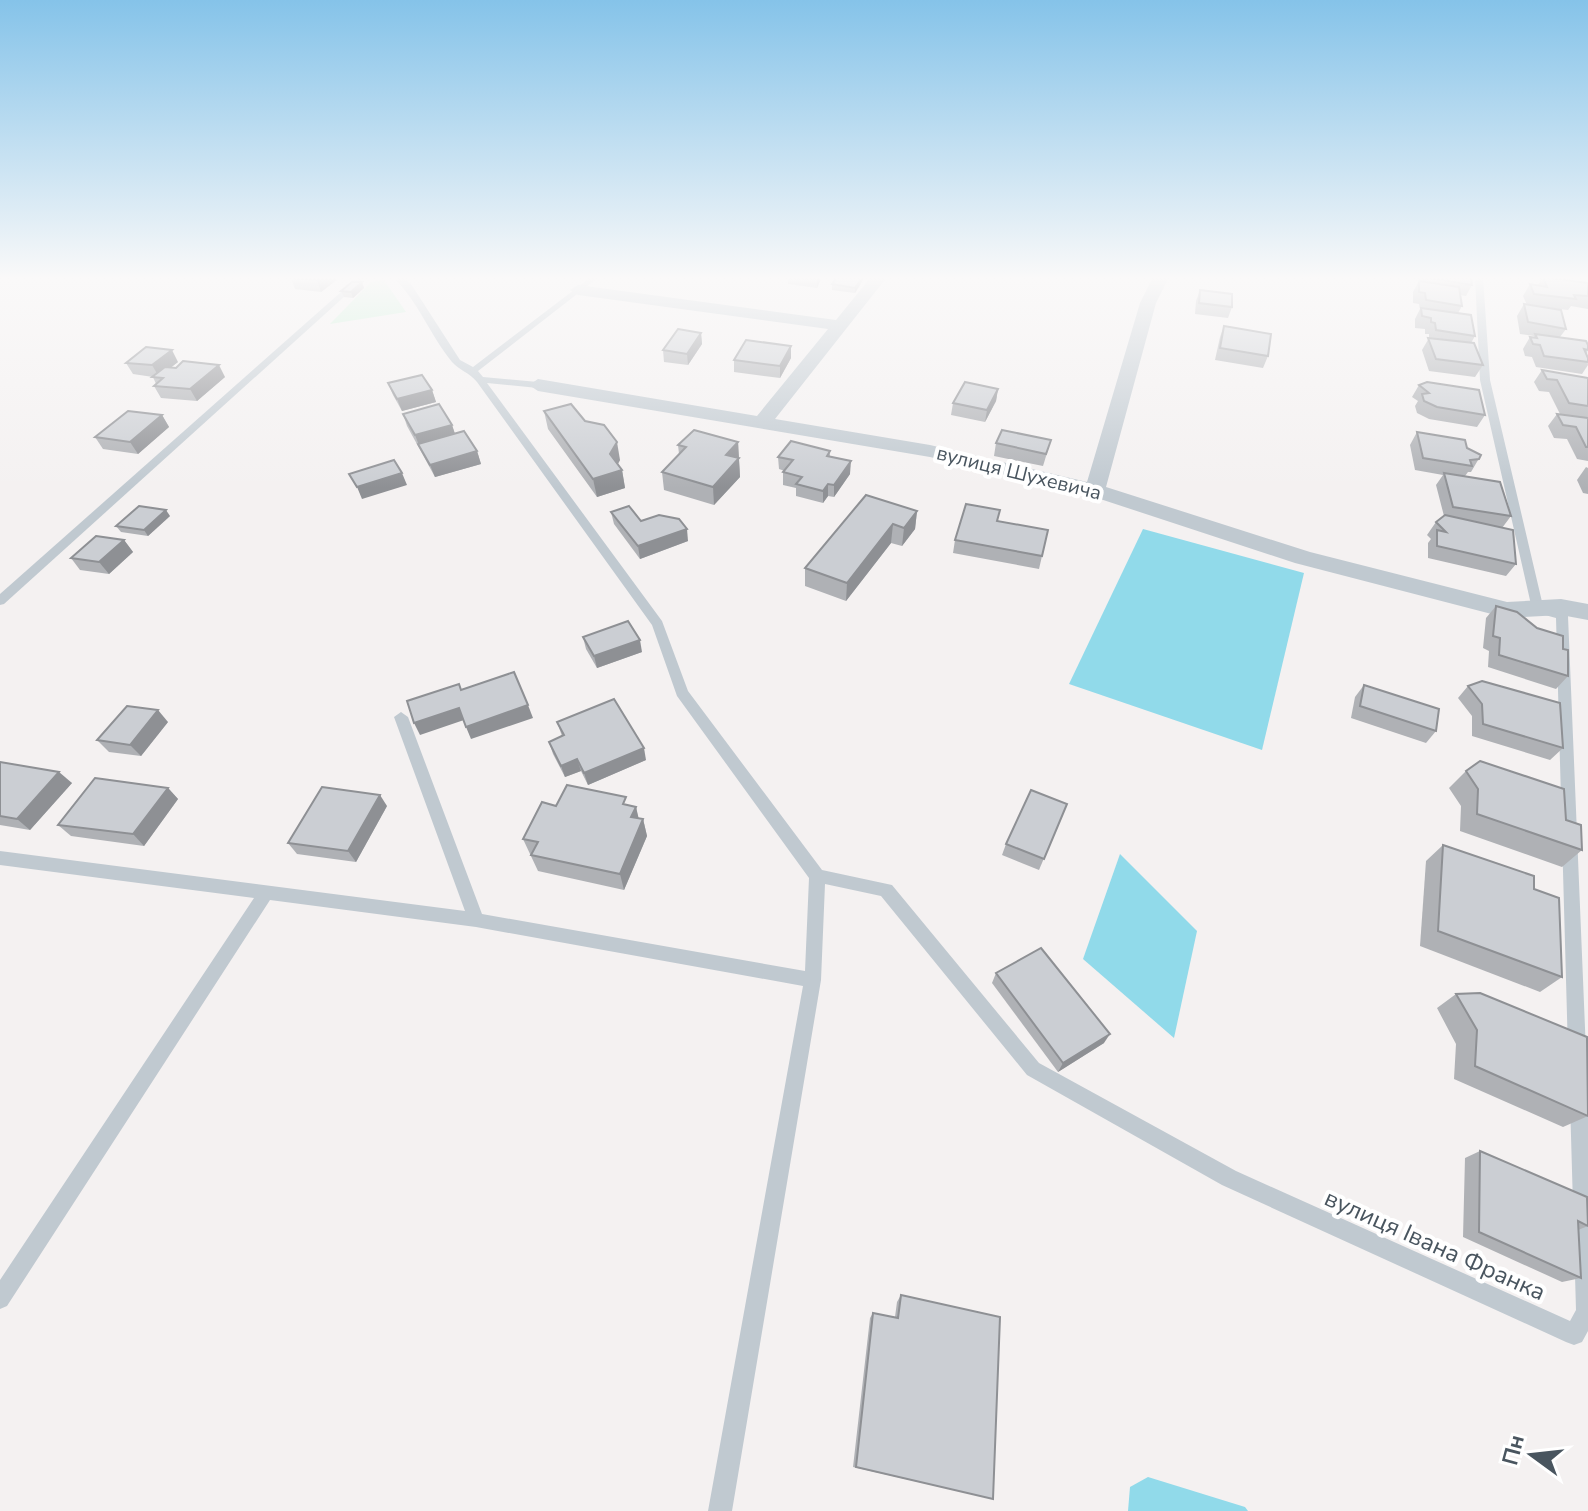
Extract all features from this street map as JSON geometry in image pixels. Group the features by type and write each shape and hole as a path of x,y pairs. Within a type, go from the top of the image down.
{"street":[{"path":"762,422 820,348"},
{"path":"1095,490 1135,348"},
{"name":"вулиця Шухевича","path":"538,385 930,451 1095,490 1303,558 1507,610 1561,607 1588,612"}],"lane":[{"path":"0,601 283,348"},
{"path":"448,348 457,362 477,376 658,624 682,693 817,876 813,980 720,1511"},
{"path":"477,376 510,348"},
{"path":"1483,348 1485,380 1538,609"},
{"path":"477,376 538,385"},
{"name":"вулиця Івана Франка","path":"817,876 886,890 1033,1069 1229,1178 1574,1334 1587,1312 1562,616 1538,609"},
{"path":"401,717 476,920"},
{"path":"0,858 476,920 813,980"},
{"path":"0,1299 267,892"}],"water":[{"path":"1143,529 1304,573 1262,750 1069,684"},
{"path":"1120,854 1197,931 1174,1038 1083,959"},
{"path":"1148,1477 1245,1507 1248,1511 1128,1511 1130,1487"}],"building":[{"path":"145,348 172,350 152,365 126,363"},
{"path":"665,348 691,348 687,354 663,350"},
{"path":"741,348 790,348 780,366 734,360"},
{"path":"1220,348 1269,348 1268,356"},
{"path":"1432,348 1476,348 1483,365 1436,359"},
{"path":"1541,348 1588,348 1584,349 1588,362 1544,356"},
{"path":"183,361 219,365 190,389 154,386 163,378 152,377 165,367 176,368"},
{"path":"1542,370 1588,378 1588,406 1569,403 1557,380 1547,379"},
{"path":"422,375 432,390 397,399 388,383"},
{"path":"965,382 998,389 987,410 953,403"},
{"path":"1427,382 1479,390 1485,415 1437,407 1424,401 1422,394 1429,393 1419,385"},
{"path":"439,404 452,425 415,435 403,414"},
{"path":"571,404 585,421 604,425 617,442 610,454 622,470 593,479 544,411"},
{"path":"128,411 162,415 130,442 95,437"},
{"path":"1557,414 1588,418 1588,447 1576,427 1563,425"},
{"path":"694,430 738,442 726,455 739,458 713,487 662,472 686,447 678,445"},
{"path":"1002,430 1051,440 1046,454 996,443"},
{"path":"464,431 477,451 430,465 418,444"},
{"path":"1417,432 1465,440 1467,448 1481,455 1479,459 1470,460 1472,466 1423,458"},
{"path":"791,441 830,451 827,456 851,461 834,485 828,484 823,491 796,484 802,477 783,472 793,460 778,457"},
{"path":"394,460 402,473 357,487 349,474"},
{"path":"1444,473 1500,482 1511,516 1453,507"},
{"path":"866,495 917,511 904,528 893,524 847,583 805,568"},
{"path":"966,504 1000,510 997,521 1048,530 1042,556 955,540"},
{"path":"139,506 166,510 144,530 116,526"},
{"path":"629,506 641,521 659,515 679,519 687,529 638,546 611,512"},
{"path":"1445,515 1513,530 1516,564 1437,546 1437,530 1446,532 1436,522"},
{"path":"96,536 124,540 99,562 71,558"},
{"path":"1496,606 1517,612 1537,628 1563,636 1563,649 1568,650 1568,676 1499,655 1500,638 1493,636"},
{"path":"628,621 640,640 594,656 583,637"},
{"path":"514,672 528,705 466,727 459,708 414,723 407,701 459,684 461,690"},
{"path":"1482,681 1560,703 1563,748 1483,724 1482,704 1468,686"},
{"path":"1364,685 1439,709 1436,731 1360,706"},
{"path":"614,699 644,748 584,773 577,759 561,766 549,742 564,735 557,722"},
{"path":"127,706 158,710 130,745 97,740"},
{"path":"1480,761 1564,789 1566,820 1581,825 1582,850 1477,814 1478,789 1466,771"},
{"path":"0,762 59,772 17,819 0,816"},
{"path":"95,778 168,788 133,834 58,825"},
{"path":"567,785 626,797 623,804 636,807 631,817 643,819 620,874 531,855 538,842 523,839 542,802 556,806"},
{"path":"322,787 380,795 348,851 288,843"},
{"path":"1031,790 1067,804 1044,859 1006,844"},
{"path":"1443,845 1534,876 1534,889 1559,898 1562,977 1438,931"},
{"path":"1041,948 1110,1034 1063,1063 996,973"},
{"path":"1480,993 1587,1037 1588,1116 1475,1066 1477,1030 1456,994"},
{"path":"1480,1151 1587,1197 1588,1226 1578,1221 1581,1278 1479,1232"},
{"path":"901,1295 1000,1317 993,1499 856,1467 873,1313 898,1318"}]}
